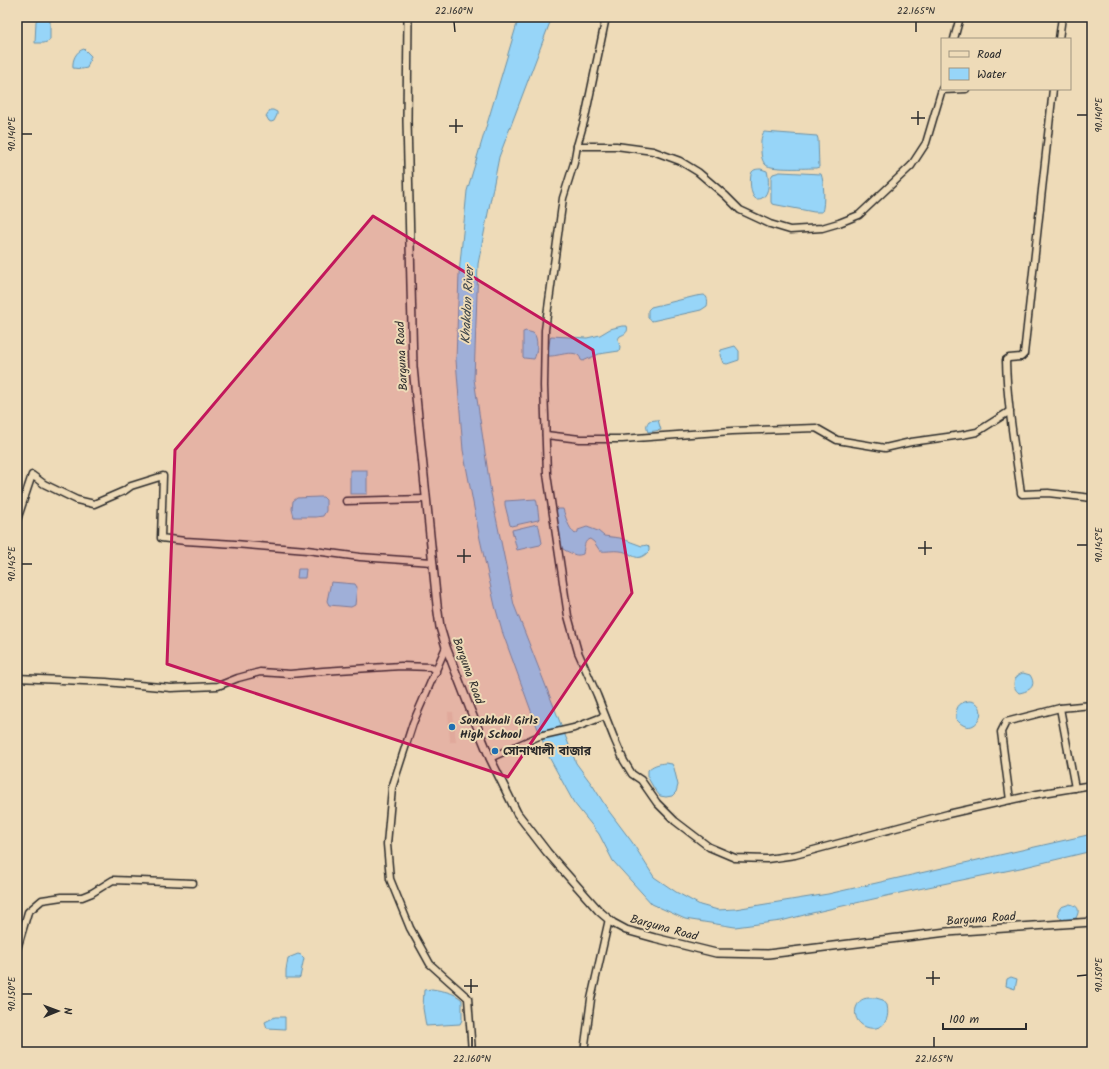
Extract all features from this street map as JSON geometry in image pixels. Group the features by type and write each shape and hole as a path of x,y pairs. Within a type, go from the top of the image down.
{"main road":[{"name":"Barguna Road","path":"408,17 407,121 413,367 437,605 440,626 446,647 490,758 517,813 547,852 599,911 613,923 626,930 716,953 768,954 947,932 1092,922"}],"street":[{"path":"606,17 574,163 563,198 545,330 544,386 547,474 568,616 578,652 597,694 614,738 632,774 641,780 657,803 675,821 709,847 735,858 768,859 795,855 948,814 1037,794 1092,785"},
{"path":"954,38 960,17"},
{"path":"1059,38 1062,17"},
{"path":"577,146 616,146 653,151 680,161 698,172 740,210 770,224 790,230 822,228 859,215 910,166 926,143 942,90"},
{"path":"1053,90 1024,354 1021,358 1008,358 1006,360 1010,411 1021,493 1048,493 1092,498"},
{"path":"546,435 580,439 622,439 732,431 816,428 837,440 885,448 911,442 962,436 977,432 1010,411"},
{"path":"17,520 32,475 44,484 77,500 94,504 131,486 163,476 161,538 307,550 360,557 432,562"},
{"path":"346,501 426,500"},
{"path":"446,647 413,723 392,788 387,844 390,879 410,928 430,964 468,998 472,1052"},
{"path":"17,678 106,682 171,688 218,686 238,678 260,672 290,674 401,666 431,667 436,672"},
{"path":"1010,800 1001,732 1006,722 1060,708 1092,705"},
{"path":"1060,708 1074,788"},
{"path":"490,758 539,736 574,728 605,716"},
{"path":"17,949 19,936 28,912 42,900 62,897 82,897 92,893 113,880 193,883"},
{"path":"584,1052 591,999 609,919"}],"highlighted area":[{"path":"373,216 593,350 632,593 508,777 167,664 175,450"}],"shaded area":[{"name":"Sonakhali Girls High School","path":"448,712 453,712 456,742 450,742"}],"water":[{"path":"40,17 48,17 50,19 50,39 44,43 35,43 36,21"},
{"name":"Khakdon River","path":"519,17 552,17 499,157 478,264 474,379 491,493 514,605 576,763 632,842 654,877 676,892 700,905 718,910 735,909 828,894 1092,834 1092,851 1025,867 904,892 781,921 735,927 685,919 652,904 613,861 599,834 574,803 549,757 534,719 502,631 495,606 480,539 463,450 456,360 459,274 467,191"},
{"path":"84,49 91,56 87,68 73,68 75,56"},
{"path":"270,110 277,112 274,121 271,122 266,116"},
{"path":"764,132 817,136 819,167 775,168 766,165 761,152 761,139"},
{"path":"756,169 767,171 768,190 765,196 761,199 756,199 751,190 751,174"},
{"path":"780,172 821,174 824,193 822,212 814,212 772,204 771,177 773,174"},
{"path":"704,295 708,301 707,306 701,310 652,321 648,318 648,310 651,307"},
{"path":"627,326 627,330 618,339 620,347 619,351 599,354 583,361 579,356 572,353 552,356 547,355 551,336 587,338 600,335 610,329"},
{"path":"526,331 533,333 536,338 537,350 534,359 523,357 523,332"},
{"path":"735,346 739,351 739,360 727,364 723,363 720,355 721,350"},
{"path":"658,420 661,430 648,432 648,422"},
{"path":"350,470 367,470 367,494 350,494"},
{"path":"323,497 326,500 326,511 323,516 294,517 292,509 293,501 297,498"},
{"path":"536,499 539,519 511,526 505,501"},
{"path":"557,509 563,509 566,519 575,534 578,530 587,527 598,531 604,536 620,538 642,546 647,545 649,547 649,551 641,557 634,557 620,551 600,551 590,539 585,543 583,554 577,555 569,552 560,545 556,523"},
{"path":"537,524 542,543 540,545 517,550 512,530"},
{"path":"298,569 306,569 305,578 297,578"},
{"path":"331,582 355,584 357,587 355,605 351,607 329,605 327,601"},
{"path":"1023,673 1030,675 1033,682 1029,689 1019,693 1016,691 1014,682 1020,674"},
{"path":"969,701 976,703 980,708 981,713 975,724 970,726 963,725 956,719 958,707 962,703"},
{"path":"665,763 672,764 678,785 676,792 672,796 666,797 660,796 648,778 648,770 650,768"},
{"path":"1070,904 1077,907 1078,913 1076,918 1065,921 1059,917 1058,911 1061,907"},
{"path":"298,954 304,958 300,977 286,978 288,958"},
{"path":"1011,977 1017,979 1015,989 1006,986 1007,979"},
{"path":"432,989 444,991 459,997 462,1000 462,1020 460,1024 426,1026 423,1008 424,990"},
{"path":"866,998 883,1000 887,1005 887,1016 884,1023 879,1027 865,1027 859,1022 856,1016 856,1008 861,1000"},
{"path":"275,1017 285,1017 285,1029 267,1028 265,1022"}],"place":[{"name":"Sonakhali Girls High School","path":"452,727"},
{"name":"সোনাখালী বাজার","path":"495,751"}]}
